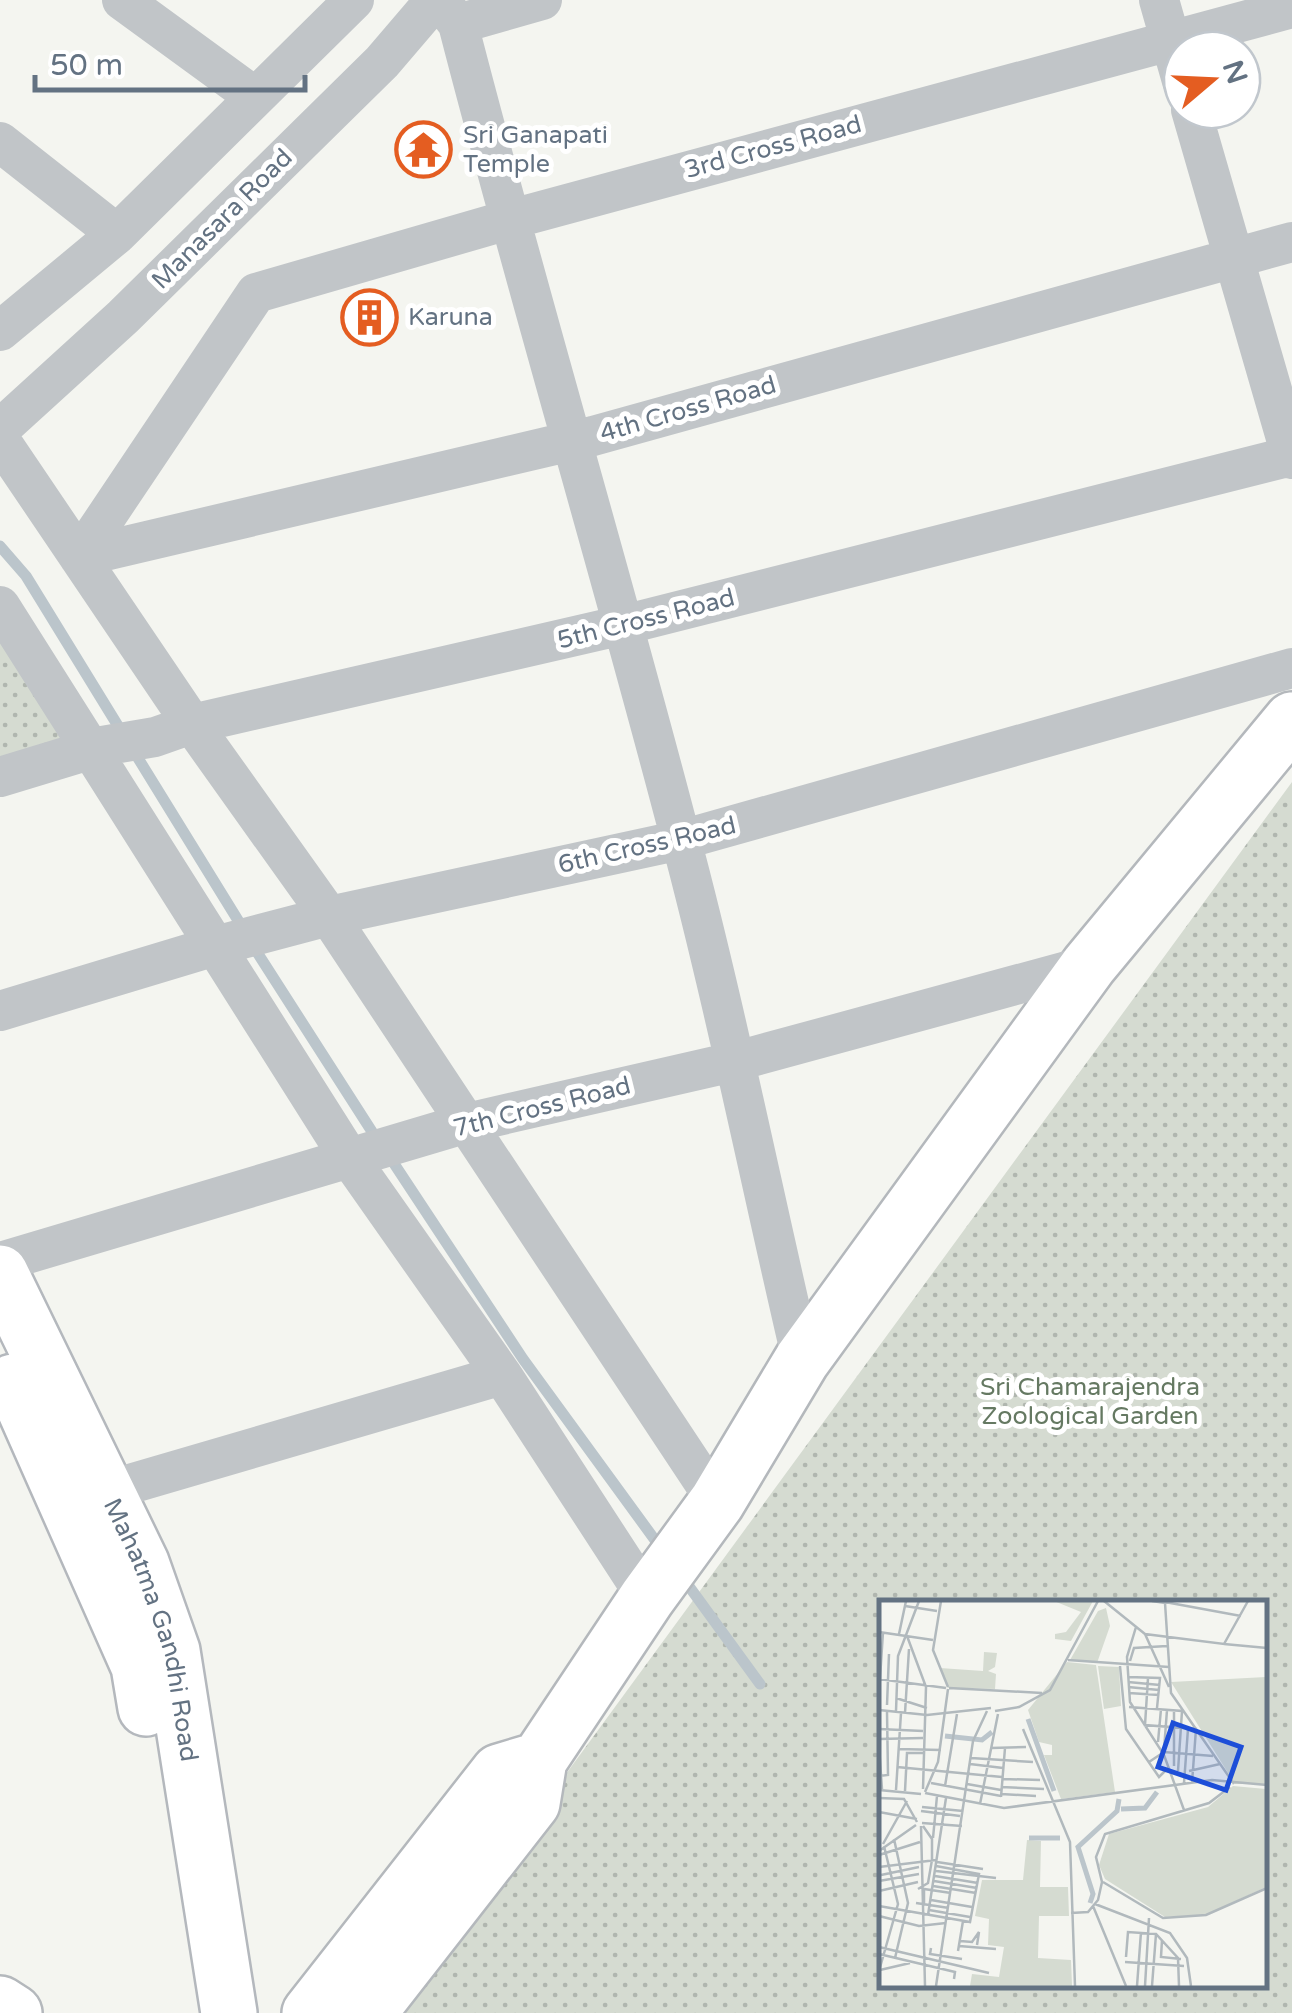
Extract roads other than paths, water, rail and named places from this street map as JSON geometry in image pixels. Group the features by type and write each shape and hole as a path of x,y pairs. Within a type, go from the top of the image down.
{"main road":[{"path":"368,2013 532,1803 539,1760 712,1508 802,1360 1089,966 1292,720"},
{"name":"Mahatma Gandhi Road","path":"0,1272 141,1562 172,1651 228,2013"},
{"name":"Mahatma Gandhi Road","path":"0,1352 140,1666 192,2013"},
{"path":"310,2013 499,1772 539,1760"},
{"path":"0,2004 14,2013"}],"street":[{"path":"122,0 256,97"},
{"path":"0,332 117,234 354,0"},
{"path":"542,0 444,8 574,440 682,840 802,1360"},
{"path":"1159,0 1167,30"},
{"name":"Manasara Road","path":"0,429 123,317 368,75 444,8"},
{"name":"3rd Cross Road","path":"1205,30 1292,8"},
{"name":"3rd Cross Road","path":"79,558 256,292 1162,41"},
{"path":"1196,130 1292,458"},
{"path":"0,142 117,234"},
{"name":"4th Cross Road","path":"79,558 574,440 1292,242"},
{"path":"0,440 79,558 173,730 329,916 467,1123 712,1508"},
{"name":"5th Cross Road","path":"0,777 98,748 623,625 1292,458"},
{"path":"0,606 226,944 502,1376 653,1591"},
{"name":"6th Cross Road","path":"0,1011 329,916 682,840 1292,668"},
{"name":"7th Cross Road","path":"0,1262 467,1123 732,1062 1089,966"},
{"path":"106,1490 502,1376"}],"waterway":[{"path":"0,546 26,576 123,734"},
{"path":"133,750 244,930"},
{"path":"253,946 378,1141"},
{"path":"389,1156 523,1359 663,1551"},
{"path":"680,1574 760,1684"}],"place":[{"name":"Sri Ganapati Temple","path":"424,149"},
{"name":"Karuna","path":"369,317"}],"park label":[{"name":"Sri Chamarajendra Zoological Garden","path":"1090,1402"}]}
